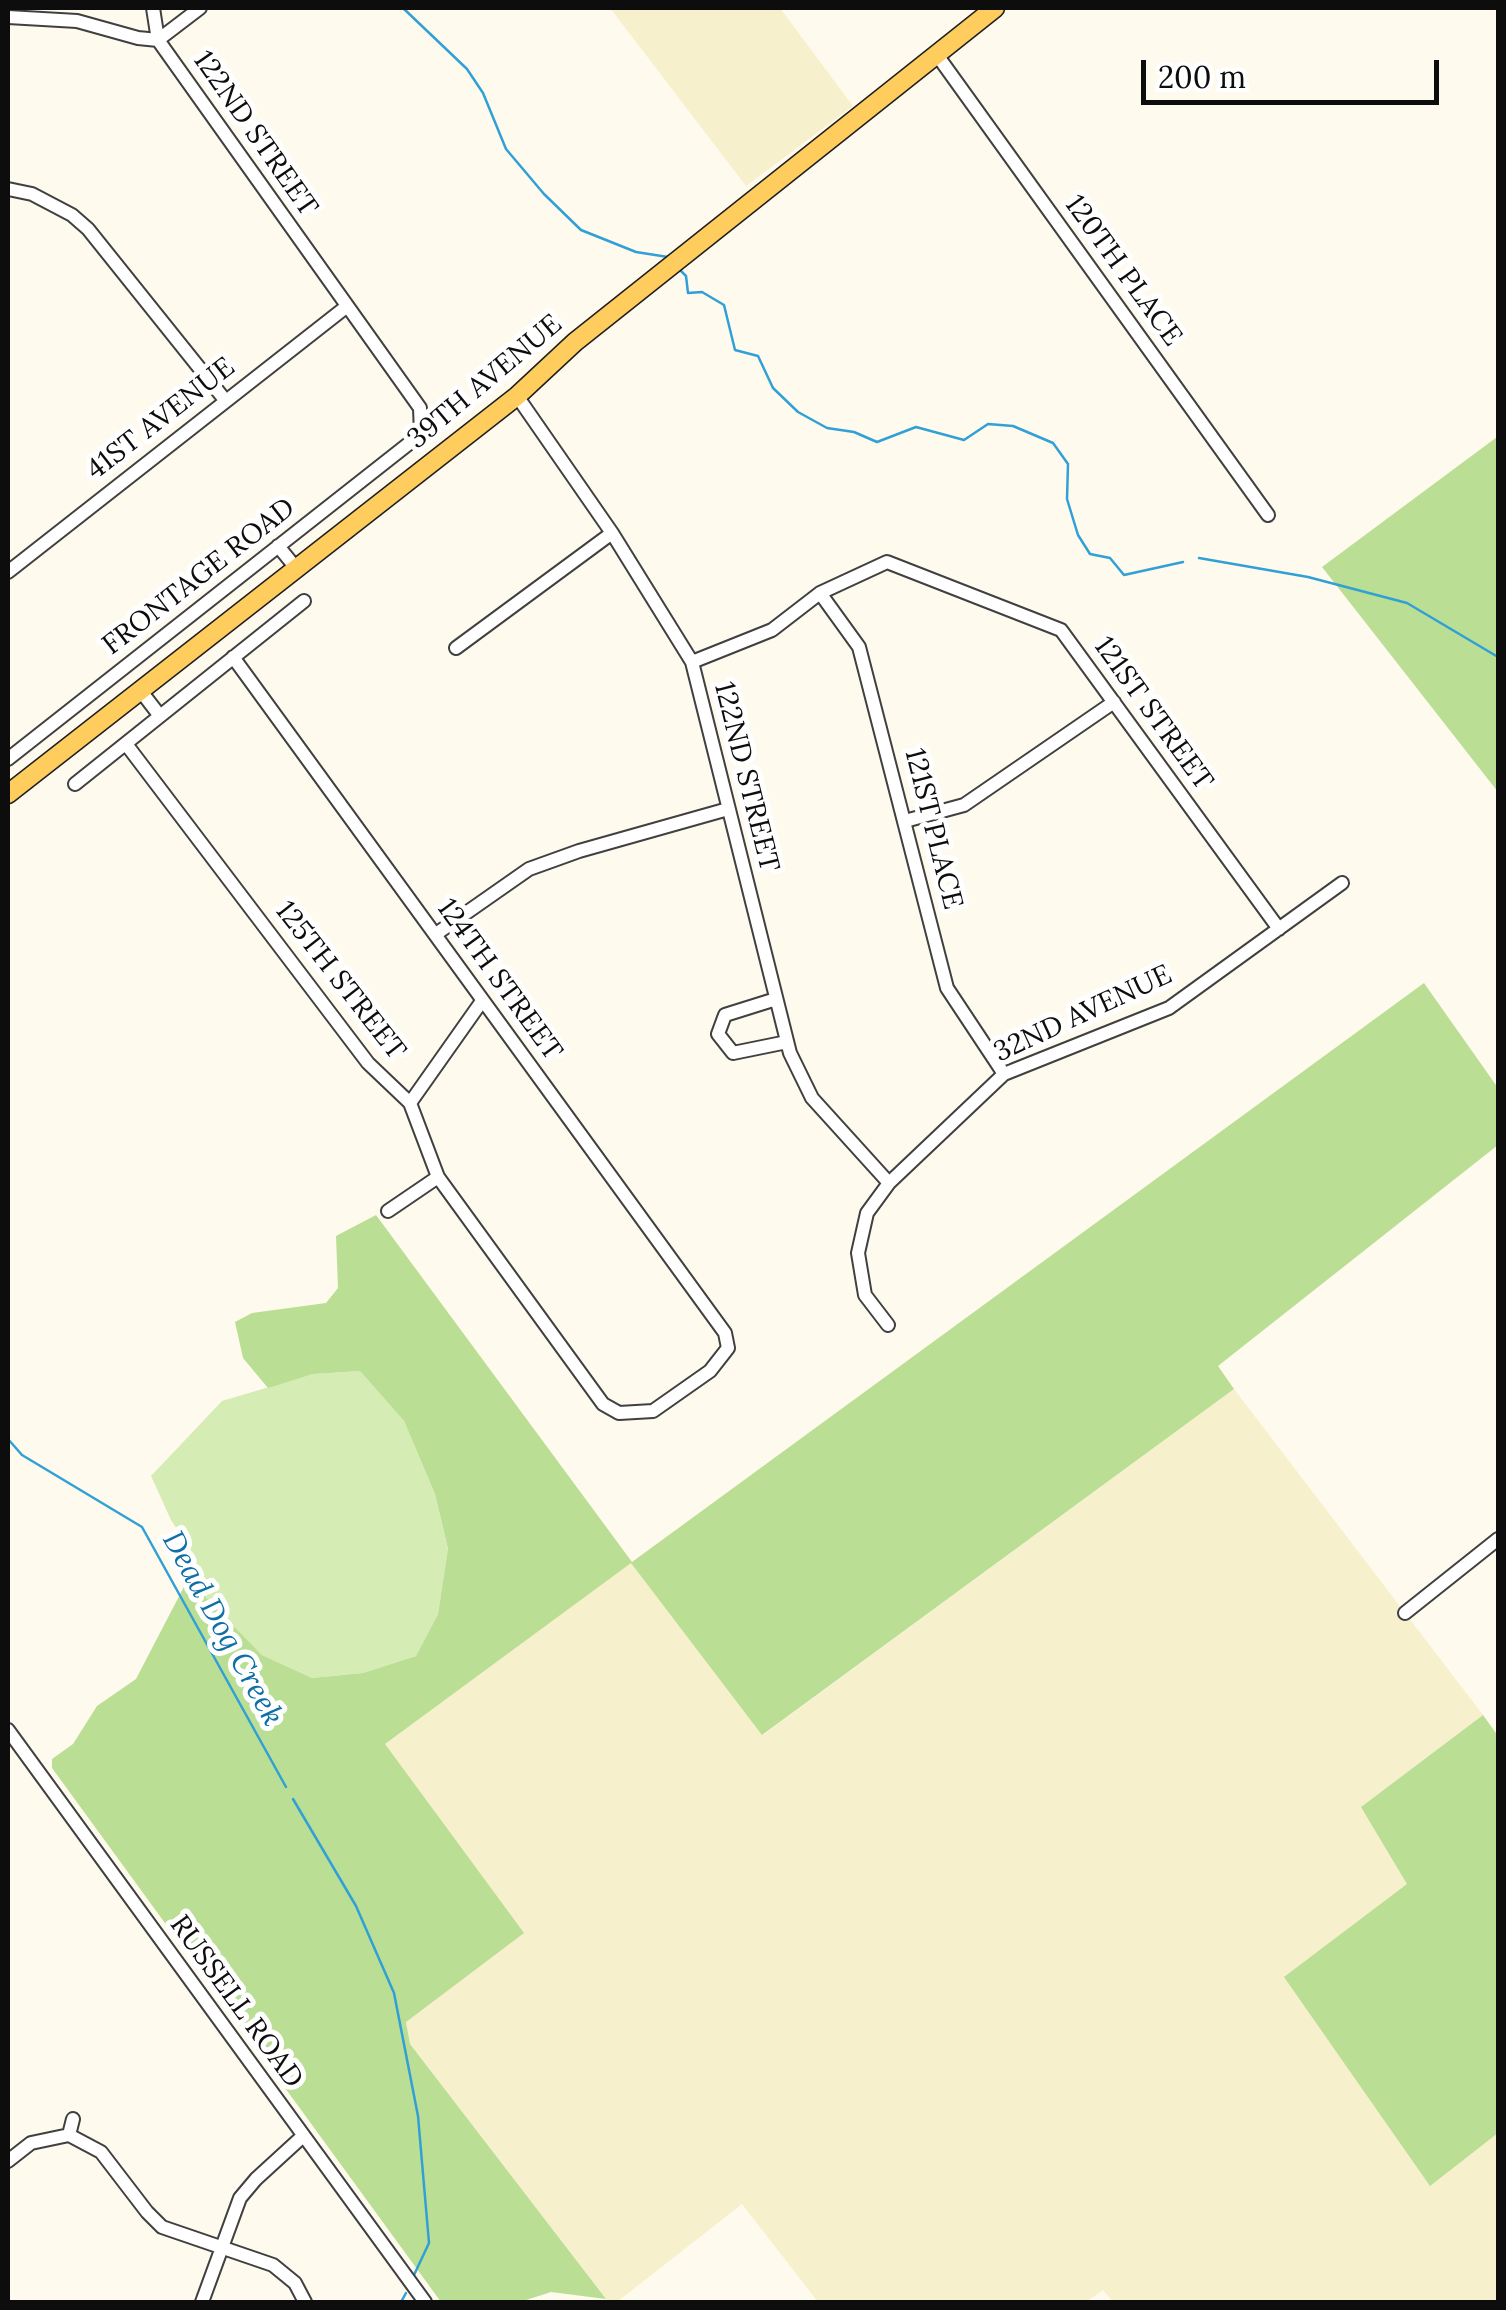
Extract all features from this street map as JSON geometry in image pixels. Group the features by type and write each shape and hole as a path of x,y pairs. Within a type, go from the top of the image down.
{"main road":[{"name":"39TH AVENUE","path":"8,794 517,396 575,342 995,8"}],"street":[{"name":"122ND STREET","path":"154,8 158,40 420,408 421,434"},
{"path":"8,17 76,20 158,40 200,8"},
{"name":"120TH PLACE","path":"937,55 1268,515"},
{"path":"8,189 42,199 88,229 225,400"},
{"name":"41ST AVENUE","path":"8,572 346,307"},
{"name":"122ND STREET","path":"517,396 612,533 692,662 787,1042 812,1098 889,1183"},
{"name":"FRONTAGE ROAD","path":"8,759 421,434"},
{"path":"456,648 612,533"},
{"path":"278,546 296,568"},
{"name":"121ST STREET","path":"820,592 888,562 1061,630 1278,929"},
{"path":"692,662 772,630 820,592"},
{"name":"121ST PLACE","path":"820,592 859,647 947,988 1004,1074"},
{"path":"74,784 304,601"},
{"name":"124TH STREET","path":"233,657 725,1333 728,1348 720,1362 659,1409 618,1413 603,1404"},
{"path":"140,690 160,716"},
{"path":"906,821 964,806 1114,702"},
{"name":"125TH STREET","path":"126,744 368,1063 410,1103 438,1177 603,1404"},
{"path":"436,934 530,869 579,850 728,809"},
{"name":"32ND AVENUE","path":"888,1325 865,1294 858,1253 867,1213 889,1183 1004,1074 1168,1008 1342,883"},
{"path":"776,999 725,1015 718,1034 733,1052 787,1042"},
{"path":"410,1103 482,1001"},
{"path":"388,1210 438,1177"},
{"path":"1405,1614 1498,1539"},
{"name":"RUSSELL ROAD","path":"8,1730 424,2302"},
{"path":"69,2135 73,2119"},
{"path":"8,2160 32,2143 69,2135 101,2152 162,2227 273,2265 295,2283 305,2302"},
{"path":"202,2302 240,2198 256,2178 304,2136"}],"shaded area":[{"path":"610,8 780,8 853,106 746,186"},
{"path":"1234,1389 1483,1715 1362,1806 1408,1884 1430,2185 1498,2133 1498,2302 1113,2302 1103,2290 1086,2302 818,2302 742,2204 617,2302 608,2302 410,2044 385,1744 631,1562 763,1735"}],"green space":[{"path":"1498,439 1498,792 1322,567"},
{"path":"1424,983 1498,1088 1498,1145 1218,1366 1234,1389 762,1735 631,1563 385,1744 524,1933 406,2022 410,2044 606,2299 551,2292 520,2302 441,2302 52,1768 52,1759 73,1744 97,1706 136,1679 188,1579 262,1655 312,1678 363,1673 416,1656 438,1614 448,1549 435,1494 404,1421 360,1371 313,1374 268,1388 243,1358 235,1322 252,1313 326,1303 338,1288 336,1236 376,1215 632,1562"},
{"path":"360,1371 404,1421 435,1494 448,1550 438,1614 416,1656 363,1673 312,1678 262,1655 193,1584 197,1560 171,1520 151,1476 222,1401 313,1374"},
{"path":"1483,1715 1498,1736 1498,2133 1430,2186 1284,1977 1407,1884 1361,1807"}],"waterway":[{"path":"403,8 467,69 483,93 506,149 581,230 636,252 668,257"},
{"path":"680,270 686,276 688,293 702,292 724,305 735,350 758,356 773,388 798,412 827,428 854,432 877,442 916,427 964,440 988,424 1013,426 1053,443 1068,464 1067,499 1078,535 1090,554 1110,558 1124,575 1183,562"},
{"path":"1199,558 1308,577 1407,603 1498,657"},
{"name":"Dead Dog Creek","path":"8,1439 22,1455 142,1527 286,1787"},
{"name":"Dead Dog Creek","path":"293,1799 356,1906 394,1993 418,2116 429,2243 414,2275"},
{"name":"Dead Dog Creek","path":"401,2302 406,2293"}]}
